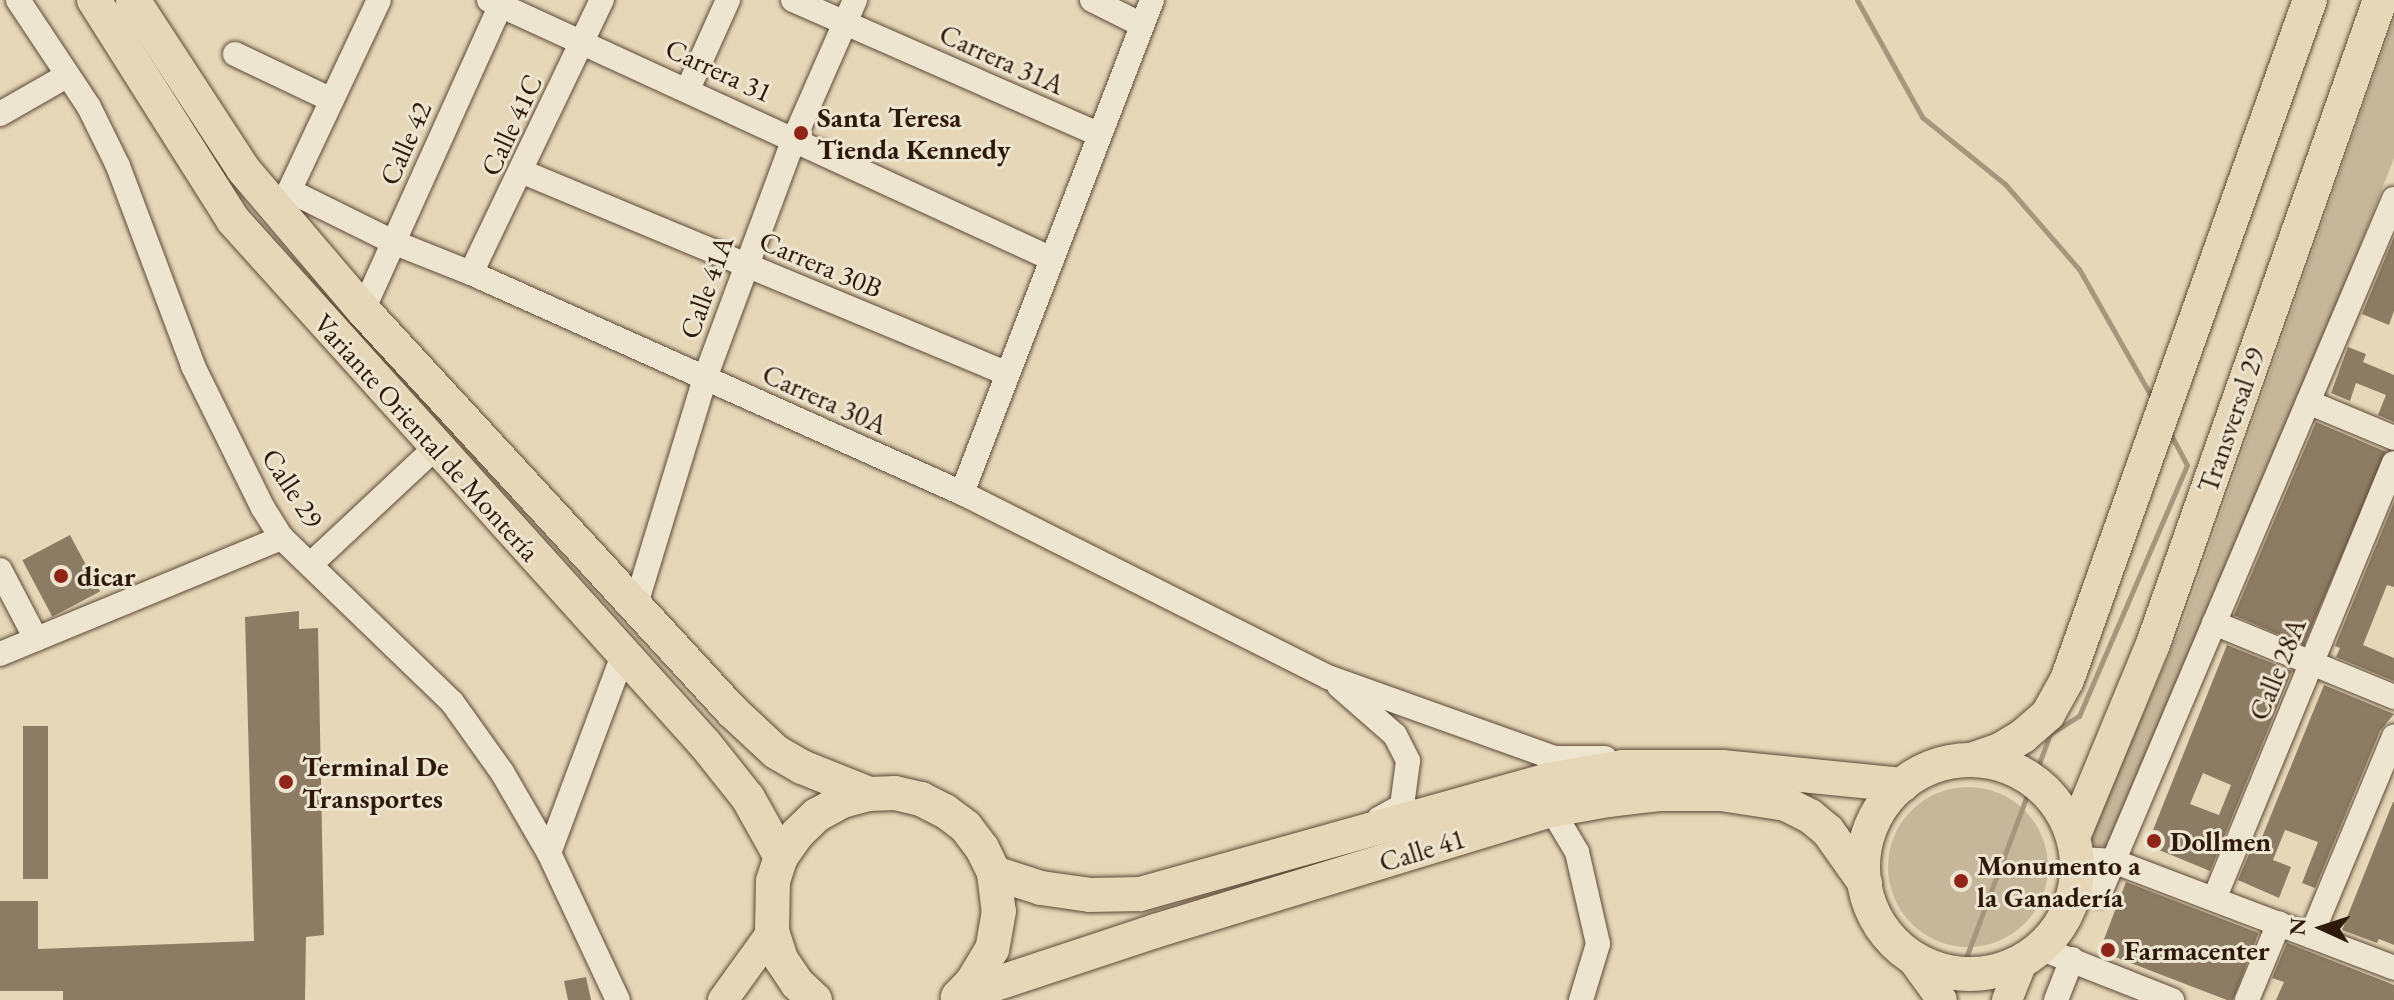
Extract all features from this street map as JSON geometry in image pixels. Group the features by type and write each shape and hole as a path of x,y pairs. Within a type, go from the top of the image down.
{"highway":[{"name":"Variante Oriental de Montería","path":"94,0 233,220 705,744 739,787 781,857"},
{"path":"1971,760 2006,766 2029,777 2063,814 2075,848 2072,901 2059,927 2032,954 1996,971 1966,974 1937,969 1910,956 1880,924 1865,883 1865,856 1871,829 1889,797 1902,785 1934,766 1971,760 2000,750 2023,736 2048,714 2067,680 2310,0"},
{"name":"Transversal 29","path":"2075,848 2153,644 2380,0"},
{"name":"Variante Oriental de Montería","path":"146,8 243,169 285,200 363,310 732,711 776,752 802,767 869,794"},
{"name":"Calle 41","path":"994,873 1041,888 1090,895 1140,894 1548,780 1623,767 1722,767 1902,785"},
{"path":"815,1000 797,983 781,959 772,932 770,907 781,857 797,834 817,815 842,801 869,794 895,793 921,799 945,811 966,827 982,848 994,873 999,901 997,930 983,967 956,998"},
{"name":"Calle 41","path":"956,998 1155,931 1552,810 1660,794 1757,797 1786,804 1810,816 1845,851 1865,883"}],"main road":[{"path":"723,1000 772,932"},
{"path":"2007,1000 2032,954"},
{"path":"1910,956 1942,1000"}],"street":[{"name":"Calle 29","path":"18,0 89,107 118,166 193,366 256,494 282,538 452,702 502,772 549,853 618,1000"},
{"path":"285,200 379,0"},
{"name":"Calle 41C","path":"471,273 523,172 602,0"},
{"path":"688,89 728,0"},
{"name":"Carrera 31A","path":"793,0 1100,135"},
{"name":"Calle 41A","path":"636,604 705,378 794,139 855,0"},
{"path":"1092,0 1142,25"},
{"path":"962,493 1152,0"},
{"name":"Carrera 31","path":"497,2 1052,259"},
{"name":"Calle 42","path":"363,310 497,2"},
{"path":"235,54 332,100"},
{"path":"0,114 68,75"},
{"name":"Carrera 30B","path":"523,172 1008,374"},
{"path":"2099,895 2394,199"},
{"name":"Carrera 30A","path":"285,200 471,273 962,493 1328,677"},
{"path":"2308,402 2394,438"},
{"path":"311,564 436,447"},
{"name":"Calle 28A","path":"2215,897 2394,463"},
{"path":"0,654 282,538"},
{"path":"0,570 36,639"},
{"path":"2214,623 2394,697"},
{"path":"549,853 623,655"},
{"path":"1328,677 1554,758 1686,756 1722,767"},
{"path":"1328,677 1395,735 1408,761 1402,806 1358,832"},
{"path":"2311,936 2394,737"},
{"path":"1552,810 1577,852 1598,944 1581,1000"},
{"path":"2075,848 2215,897 2394,968"},
{"path":"2247,1000 2279,923"},
{"path":"2032,954 2072,959 2172,1000"},
{"path":"2056,1000 2072,959"}],"shaded area":[{"path":"2394,19 2394,158 2305,387 2115,848 2087,843 2182,625"},
{"path":"1968,787 1999,793 2025,810 2042,836 2048,867 2042,898 2025,924 1999,941 1968,947 1937,941 1911,924 1894,898 1888,867 1894,836 1911,810 1937,793"}],"building":[{"path":"2394,237 2394,311 2389,325 2362,314"},
{"path":"2348,347 2366,354 2363,362 2394,375 2394,422 2378,415 2386,395 2356,383 2350,401 2331,393"},
{"path":"2316,422 2386,452 2304,645 2234,615"},
{"path":"2394,502 2394,587 2387,585 2363,645 2394,658 2394,681 2336,657 2340,648 2335,646"},
{"name":"dicar","path":"70,535 100,592 52,617 22,560"},
{"name":"Terminal De Transportes","path":"299,611 299,629 318,628 324,935 306,937 305,1000 63,1000 63,991 0,991 0,901 38,901 38,949 254,941 245,617"},
{"path":"2227,645 2292,671 2210,871 2147,845","holes":["2203,773 2231,785 2219,815 2190,804"]},
{"path":"2324,685 2394,714 2380,731 2315,888 2302,883 2318,842 2285,830 2273,860 2291,867 2279,898 2238,880 2255,840 2260,842"},
{"path":"23,726 48,726 48,879 23,879"},
{"path":"2393,802 2394,945 2379,939 2377,943 2342,930"},
{"path":"2126,882 2259,933 2233,1000 2099,951"},
{"path":"2287,943 2394,985 2394,1000 2276,1000 2284,982 2272,978"},
{"path":"586,977 591,1000 568,1000 564,981"}],"waterway":[{"path":"1857,0 1922,117 2005,184 2079,269 2153,399"},
{"path":"1952,995 2050,734 2079,716 2187,465 2170,433"}],"place":[{"name":"Santa Teresa Tienda Kennedy","path":"801,133"},
{"name":"dicar","path":"61,576"},
{"name":"Terminal De Transportes","path":"286,782"},
{"name":"Dollmen","path":"2154,841"},
{"name":"Monumento a la Ganadería","path":"1961,881"},
{"name":"Farmacenter","path":"2108,950"}]}
